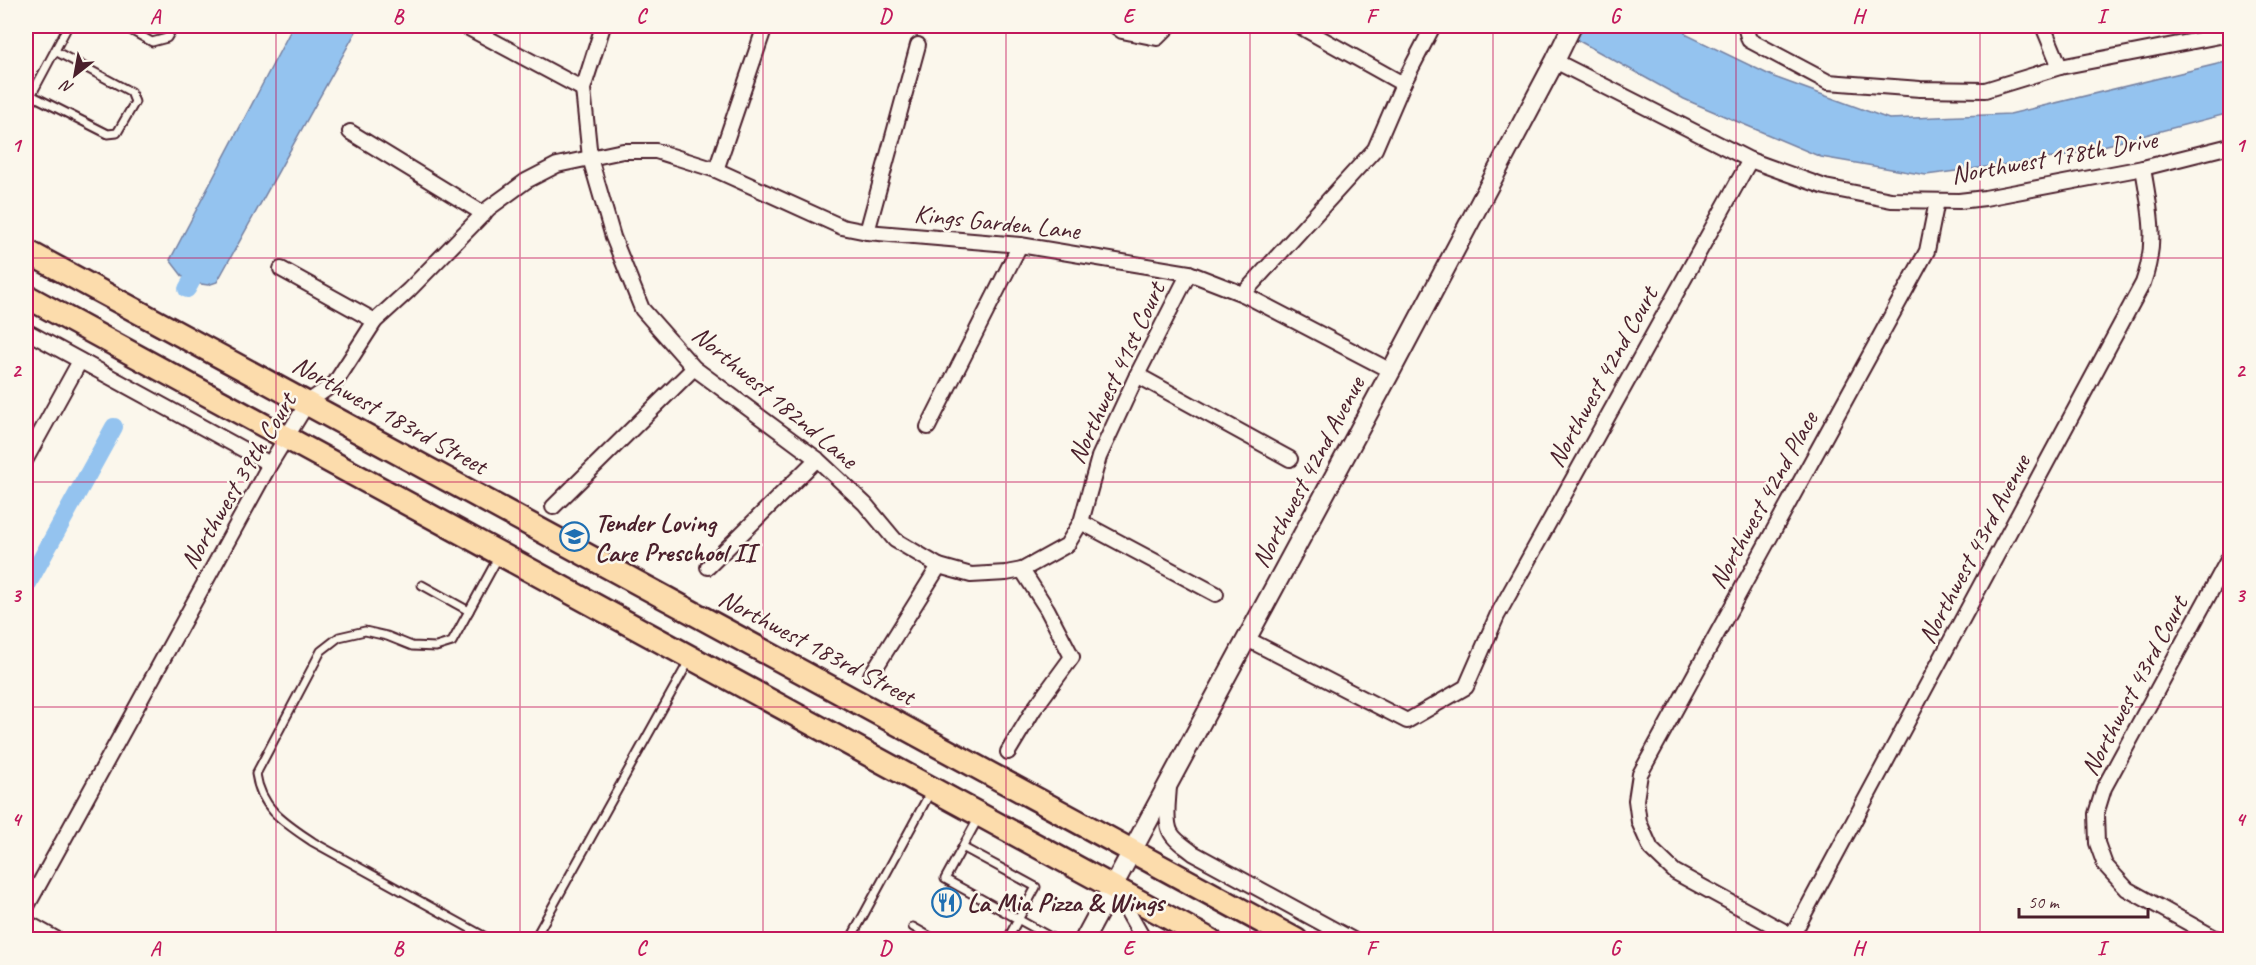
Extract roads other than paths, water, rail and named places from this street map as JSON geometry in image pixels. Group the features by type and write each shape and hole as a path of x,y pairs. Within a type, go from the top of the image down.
{"main road":[{"name":"Northwest 183rd Street","path":"26,251 1296,939"},
{"path":"26,297 1210,939"}],"street":[{"path":"465,26 583,89"},
{"path":"590,158 583,89 603,26"},
{"path":"716,170 765,26"},
{"path":"1115,26 1122,30 1157,38 1169,26"},
{"path":"1299,26 1403,84"},
{"path":"1243,294 1375,149 1403,84 1433,26"},
{"path":"1745,26 1749,40 1828,82 1920,89 1985,90 2060,68 2230,34"},
{"path":"2043,26 2060,68"},
{"name":"Northwest 42nd Avenue","path":"1084,939 1391,371 1555,61 1568,32"},
{"path":"867,232 918,45"},
{"name":"Northwest 178th Drive","path":"1555,61 1750,160 1825,188 1891,200 1959,201 1985,198 2143,168 2230,146"},
{"path":"350,132 484,214"},
{"name":"Kings Garden Lane","path":"590,158 623,151 656,152 716,170 842,227 867,232 1020,245 1189,273 1243,294 1391,371"},
{"name":"Northwest 39th Court","path":"26,908 270,464 308,402 335,383 375,321 489,208 526,181 557,165 590,158"},
{"name":"Northwest 182nd Lane","path":"590,158 613,237 642,309 694,368 817,459 865,504 895,540 939,566 971,575 1022,570"},
{"name":"Northwest 42nd Court","path":"1247,639 1407,721 1466,687 1497,616 1750,160"},
{"name":"Northwest 43rd Avenue","path":"1794,938 2139,290 2150,262 2152,230 2143,168"},
{"name":"Northwest 42nd Place","path":"1794,938 1675,872 1651,849 1639,822 1636,800 1641,774 1927,251 1937,201"},
{"path":"928,427 1020,245"},
{"path":"281,269 375,321"},
{"name":"Northwest 41st Court","path":"1022,570 1067,545 1081,522 1099,457 1137,375 1189,273"},
{"path":"26,331 270,464"},
{"path":"26,459 80,361"},
{"path":"553,507 694,368"},
{"path":"1137,375 1290,459"},
{"path":"708,567 817,459"},
{"path":"1081,522 1216,594"},
{"name":"Northwest 43rd Court","path":"2219,939 2127,889 2105,865 2097,843 2096,814 2104,788 2230,556"},
{"path":"871,675 939,566"},
{"path":"1008,752 1034,709 1072,657 1047,609 1022,570"},
{"path":"1169,783 1168,822 1171,833 1180,843 1193,853 1353,939"},
{"path":"1113,887 1144,939"},
{"path":"26,922 58,939"}],"lane":[{"path":"26,105 68,26"},
{"path":"123,26 152,42 167,38 174,26"},
{"path":"31,94 108,134 117,133 135,102 131,92 55,51"},
{"path":"491,939 295,830 267,805 258,791 256,774 321,651 339,637 365,631 387,636 412,646 436,647 452,642 500,554"},
{"path":"422,585 469,611"},
{"path":"534,939 691,658"},
{"path":"850,939 932,788"},
{"path":"980,815 945,879 1056,939"},
{"path":"964,848 1036,887 1007,939"},
{"path":"913,927 936,939"}],"water":[{"path":"293,26 359,26 217,282 208,285 187,282 170,260"},
{"path":"1552,26 1681,26 1687,35 1774,77 1889,119 2010,114 2230,61 2230,113 2061,157 1926,175 1821,157 1684,99"}],"waterway":[{"path":"187,289 202,262"},
{"path":"26,587 114,427"}],"place":[{"name":"Tender Loving Care Preschool II","path":"574,537"},
{"name":"La Mia Pizza & Wings","path":"946,902"}]}
